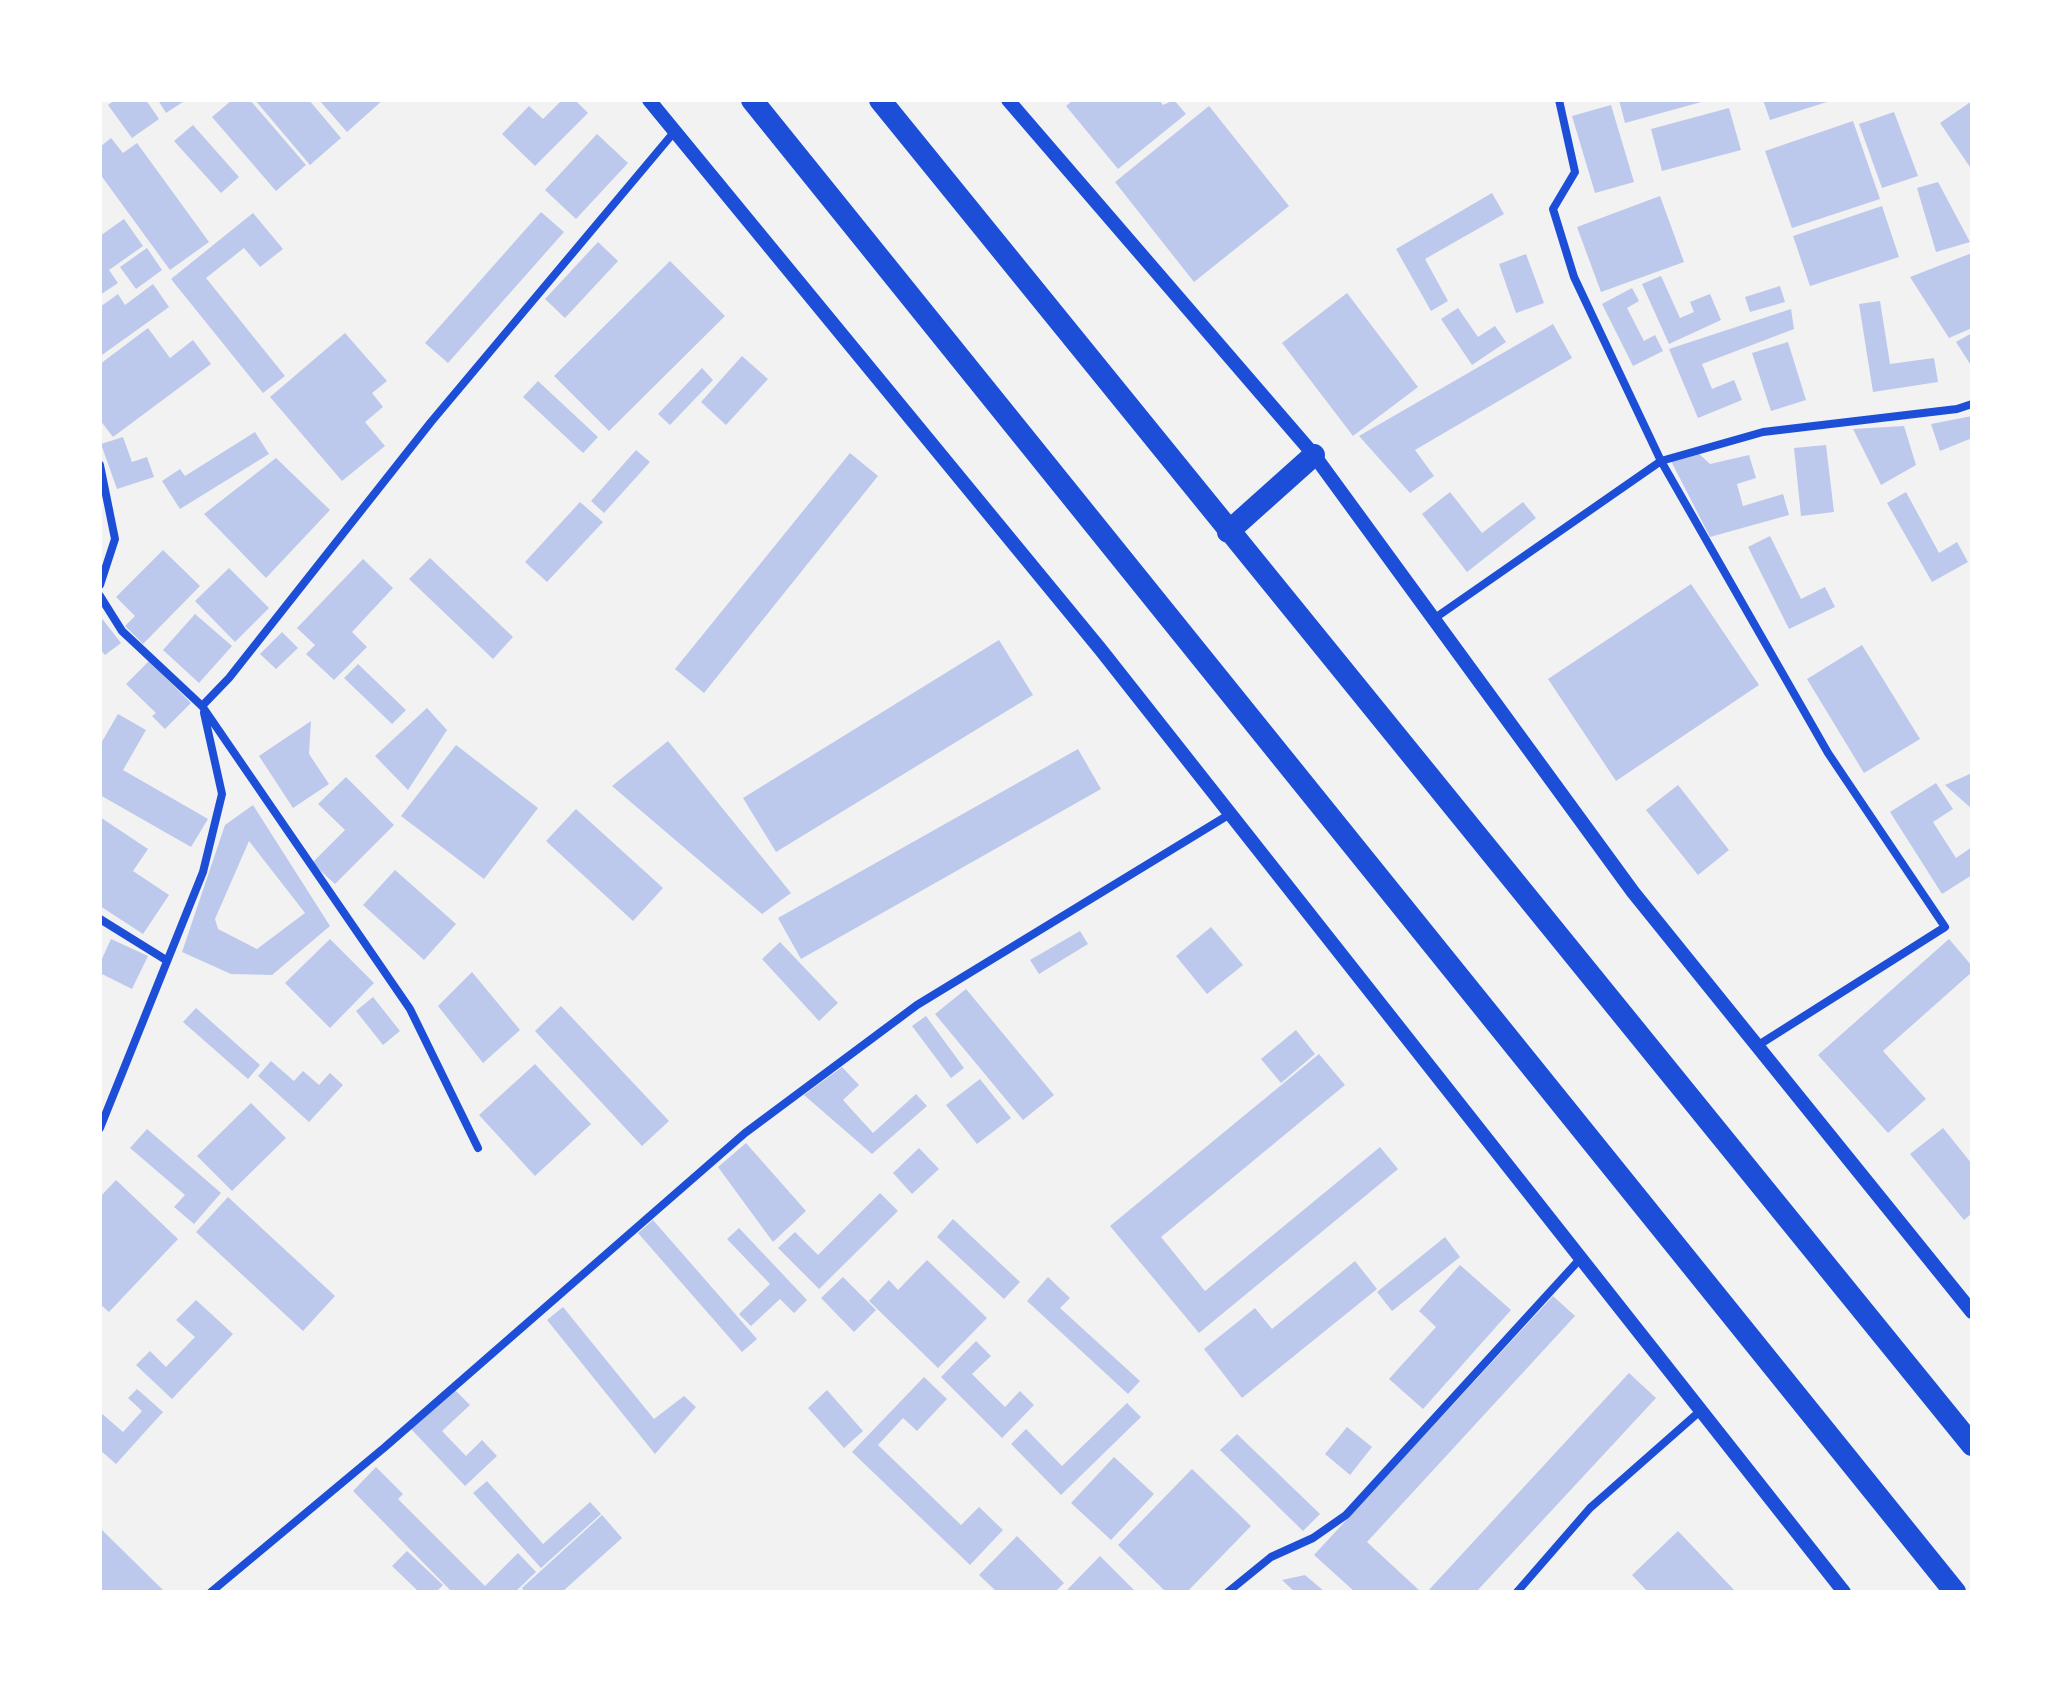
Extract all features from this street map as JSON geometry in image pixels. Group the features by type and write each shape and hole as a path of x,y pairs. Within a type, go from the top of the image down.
{"highway":[{"path":"752,100 1955,1592"},
{"path":"880,100 1972,1445"},
{"path":"1228,532 1314,455"}],"street":[{"path":"649,100 1091,637 1699,1412 1844,1592"},
{"path":"1008,100 1314,455 1633,892 1972,1312"},
{"path":"1559,100 1575,172 1553,209 1574,277 1661,461 1828,753 1945,927 1757,1046"},
{"path":"202,706 229,678 431,422 675,131"},
{"path":"1435,618 1661,461 1763,432 1972,404"},
{"path":"100,465 115,539 100,585"},
{"path":"100,596 122,631 202,706 410,1009 478,1148"},
{"path":"100,1128 203,872 222,794 202,706"},
{"path":"211,1592 385,1447 745,1133 917,1005 1230,814"},
{"path":"100,919 166,960"},
{"path":"1228,1592 1271,1557 1313,1538 1346,1515 1580,1259"},
{"path":"1517,1592 1590,1508 1699,1412"}],"building":[{"path":"115,100 146,100 159,119 132,138 108,105"},
{"path":"158,100 186,100 166,113"},
{"path":"232,100 250,100 306,165 276,191 212,117"},
{"path":"255,100 309,100 341,138 310,165"},
{"path":"319,100 383,100 347,132"},
{"path":"562,100 575,100 588,113 535,166 502,134 529,106 543,119"},
{"path":"1073,100 1159,100 1163,105 1174,100 1186,114 1118,169 1066,106"},
{"path":"1619,100 1705,100 1705,101 1625,123"},
{"path":"1763,100 1829,100 1830,101 1770,120"},
{"path":"1972,101 1972,170 1940,123"},
{"path":"1611,105 1634,182 1595,193 1572,116"},
{"path":"1209,106 1289,206 1194,282 1115,182"},
{"path":"1729,108 1741,150 1662,171 1651,129"},
{"path":"1894,112 1918,176 1882,188 1859,124"},
{"path":"1853,121 1880,199 1792,228 1765,151"},
{"path":"193,125 239,177 221,193 174,141"},
{"path":"597,134 628,163 576,219 545,190"},
{"path":"111,138 123,153 137,143 209,242 170,270 100,174 100,147"},
{"path":"1938,182 1970,242 1936,252 1917,188"},
{"path":"1492,193 1504,214 1425,259 1448,301 1431,311 1396,249"},
{"path":"1660,196 1684,262 1601,292 1577,227"},
{"path":"1882,206 1899,257 1810,286 1793,236"},
{"path":"541,212 564,232 448,363 425,343"},
{"path":"253,213 283,249 260,267 244,248 206,278 285,376 263,393 171,279"},
{"path":"124,219 143,246 109,270 118,283 100,295 100,236"},
{"path":"598,242 618,261 565,318 545,299"},
{"path":"147,248 162,270 136,289 120,267"},
{"path":"1972,253 1972,328 1949,338 1910,277"},
{"path":"1526,254 1544,303 1516,313 1499,264"},
{"path":"670,261 725,316 609,431 554,376"},
{"path":"1661,276 1680,318 1694,312 1690,302 1710,294 1721,320 1669,344 1642,284"},
{"path":"153,284 169,307 102,355 100,307 118,294 125,305"},
{"path":"1780,286 1785,302 1750,312 1745,297"},
{"path":"1632,288 1639,301 1627,308 1644,341 1655,335 1663,351 1633,366 1602,304"},
{"path":"1347,293 1418,387 1353,436 1282,343"},
{"path":"1880,301 1890,364 1934,358 1938,382 1873,392 1859,304"},
{"path":"1458,308 1478,337 1495,326 1506,342 1472,365 1441,319"},
{"path":"1791,309 1794,329 1702,364 1712,389 1734,380 1742,400 1698,418 1669,349"},
{"path":"1553,324 1572,358 1415,450 1434,476 1410,493 1359,436"},
{"path":"148,328 170,358 193,340 211,364 113,437 100,420 100,364"},
{"path":"345,333 387,381 372,393 383,407 365,422 385,446 342,481 270,397"},
{"path":"1972,333 1972,367 1956,342"},
{"path":"1788,342 1806,400 1771,411 1752,353"},
{"path":"742,356 768,379 726,425 701,402"},
{"path":"702,368 713,380 670,425 658,414"},
{"path":"538,381 598,437 583,453 523,397"},
{"path":"1972,416 1972,438 1940,451 1931,424"},
{"path":"1904,426 1916,465 1881,485 1853,429"},
{"path":"255,432 269,454 180,509 162,481 180,469 185,476"},
{"path":"123,437 132,462 147,457 154,477 117,489 101,444"},
{"path":"1826,445 1834,512 1801,516 1794,448"},
{"path":"636,450 650,462 604,513 591,501"},
{"path":"1696,451 1710,464 1749,455 1756,478 1737,484 1743,506 1783,494 1789,515 1710,537 1671,461"},
{"path":"850,453 878,476 704,693 675,669"},
{"path":"276,458 330,510 266,578 204,514"},
{"path":"1450,492 1482,533 1523,502 1536,518 1467,572 1422,514"},
{"path":"1906,492 1939,553 1957,542 1968,562 1932,582 1887,503"},
{"path":"580,502 603,522 547,582 525,562"},
{"path":"1770,536 1801,599 1825,587 1835,607 1789,629 1748,547"},
{"path":"163,550 200,586 143,644 125,626 135,616 116,597"},
{"path":"430,558 513,637 493,659 409,579"},
{"path":"363,559 393,588 352,632 367,647 334,680 306,654 315,645 297,628"},
{"path":"229,568 269,608 235,642 195,601"},
{"path":"1691,584 1759,685 1616,781 1548,679"},
{"path":"195,614 232,646 199,683 163,650"},
{"path":"100,616 121,643 105,655 100,649"},
{"path":"282,632 298,648 276,669 260,654"},
{"path":"999,640 1033,695 776,852 743,798"},
{"path":"1862,645 1920,739 1864,773 1807,679"},
{"path":"149,661 191,703 165,729 152,716 156,713 126,684"},
{"path":"358,664 406,710 392,724 344,678"},
{"path":"427,708 447,730 408,790 375,756"},
{"path":"118,714 146,730 123,770 208,819 191,847 100,795 100,745"},
{"path":"311,721 309,754 329,784 293,808 259,756"},
{"path":"668,741 791,893 762,914 612,786"},
{"path":"456,745 538,808 484,879 401,816"},
{"path":"1078,749 1101,789 801,959 778,918"},
{"path":"1972,773 1972,809 1945,785"},
{"path":"346,777 394,825 335,884 312,863 345,830 318,804"},
{"path":"1936,783 1953,809 1933,822 1956,858 1972,847 1972,875 1942,894 1890,812"},
{"path":"1678,785 1729,850 1698,875 1646,810"},
{"path":"253,805 330,926 272,975 231,974 182,952 225,825","holes":["249,841 305,913 257,949 218,929 215,919"]},
{"path":"576,809 663,888 633,921 546,841"},
{"path":"100,817 148,849 133,871 169,895 143,934 100,906"},
{"path":"395,870 456,924 424,960 363,905"},
{"path":"1211,927 1243,965 1207,994 1176,956"},
{"path":"1080,931 1088,944 1039,974 1030,960"},
{"path":"111,939 148,956 132,989 100,973 100,963"},
{"path":"330,939 374,983 330,1028 285,983"},
{"path":"1949,939 1972,966 1972,972 1883,1051 1926,1099 1888,1133 1818,1055"},
{"path":"780,942 838,1003 819,1021 762,959"},
{"path":"472,972 520,1030 483,1063 438,1006"},
{"path":"966,989 1054,1095 1023,1120 935,1014"},
{"path":"373,997 400,1031 383,1045 356,1011"},
{"path":"561,1006 669,1121 642,1146 535,1031"},
{"path":"196,1008 260,1065 248,1079 183,1022"},
{"path":"926,1016 964,1068 951,1078 912,1026"},
{"path":"1296,1030 1315,1054 1281,1083 1261,1059"},
{"path":"1319,1054 1345,1085 1161,1237 1205,1291 1380,1147 1398,1169 1199,1333 1110,1226"},
{"path":"271,1061 294,1081 303,1071 319,1085 330,1073 343,1085 309,1122 258,1076"},
{"path":"535,1064 591,1124 535,1176 479,1115"},
{"path":"842,1067 859,1085 843,1100 873,1133 916,1094 927,1106 872,1154 804,1095"},
{"path":"980,1079 1011,1118 977,1144 946,1105"},
{"path":"251,1103 286,1138 232,1191 197,1156"},
{"path":"1943,1128 1972,1164 1972,1213 1964,1220 1910,1154"},
{"path":"147,1129 221,1193 194,1224 174,1207 185,1195 130,1148"},
{"path":"746,1143 806,1211 773,1242 718,1167"},
{"path":"919,1148 939,1169 912,1194 893,1173"},
{"path":"116,1180 178,1239 109,1312 100,1304 100,1197"},
{"path":"880,1193 898,1211 819,1289 778,1248 795,1232 818,1255"},
{"path":"228,1197 335,1296 303,1331 196,1232"},
{"path":"953,1219 1020,1282 1004,1299 937,1237"},
{"path":"653,1220 757,1339 742,1352 638,1233"},
{"path":"739,1228 807,1300 794,1313 780,1299 751,1326 739,1314 770,1284 727,1239"},
{"path":"1445,1237 1460,1257 1392,1311 1377,1292"},
{"path":"927,1260 987,1318 938,1368 869,1301 889,1280 898,1290"},
{"path":"1355,1261 1377,1289 1242,1398 1204,1349 1255,1308 1272,1329"},
{"path":"1460,1265 1511,1310 1423,1409 1389,1379 1436,1327 1419,1311"},
{"path":"843,1277 876,1310 854,1332 821,1298"},
{"path":"1048,1277 1070,1298 1060,1308 1140,1381 1128,1394 1027,1301"},
{"path":"1553,1296 1575,1316 1367,1542 1421,1592 1355,1592 1314,1555"},
{"path":"196,1300 233,1334 172,1399 136,1365 150,1351 166,1367 195,1337 176,1320"},
{"path":"563,1307 654,1419 684,1396 696,1407 655,1454 547,1320"},
{"path":"976,1341 991,1356 972,1374 1005,1407 1020,1391 1034,1405 1002,1438 941,1377"},
{"path":"1629,1373 1656,1398 1476,1592 1427,1592"},
{"path":"924,1377 947,1399 917,1431 903,1418 878,1445 961,1525 979,1507 1003,1530 970,1565 852,1452"},
{"path":"137,1389 163,1412 116,1464 100,1450 100,1412 123,1432 142,1411 128,1398"},
{"path":"454,1389 470,1405 442,1431 466,1456 482,1440 497,1456 465,1486 411,1429"},
{"path":"827,1390 863,1431 844,1448 808,1408"},
{"path":"1127,1403 1141,1417 1061,1495 1011,1444 1026,1429 1062,1466"},
{"path":"1347,1427 1372,1447 1350,1475 1325,1454"},
{"path":"1237,1434 1320,1514 1303,1531 1220,1450"},
{"path":"1114,1457 1154,1494 1111,1540 1071,1503"},
{"path":"376,1467 403,1494 398,1499 485,1586 518,1553 536,1572 515,1592 452,1592 353,1491"},
{"path":"1192,1469 1251,1526 1187,1592 1166,1592 1118,1545"},
{"path":"487,1481 543,1544 590,1502 601,1514 541,1568 473,1493"},
{"path":"602,1515 622,1538 562,1592 525,1592 522,1588"},
{"path":"100,1528 165,1592 104,1592 100,1588"},
{"path":"1678,1531 1736,1592 1648,1592 1632,1575"},
{"path":"1017,1536 1064,1583 1055,1592 997,1592 979,1575"},
{"path":"407,1551 443,1585 436,1592 419,1592 392,1566"},
{"path":"1100,1556 1136,1592 1065,1592"},
{"path":"1305,1575 1325,1592 1295,1592 1282,1580"}]}
